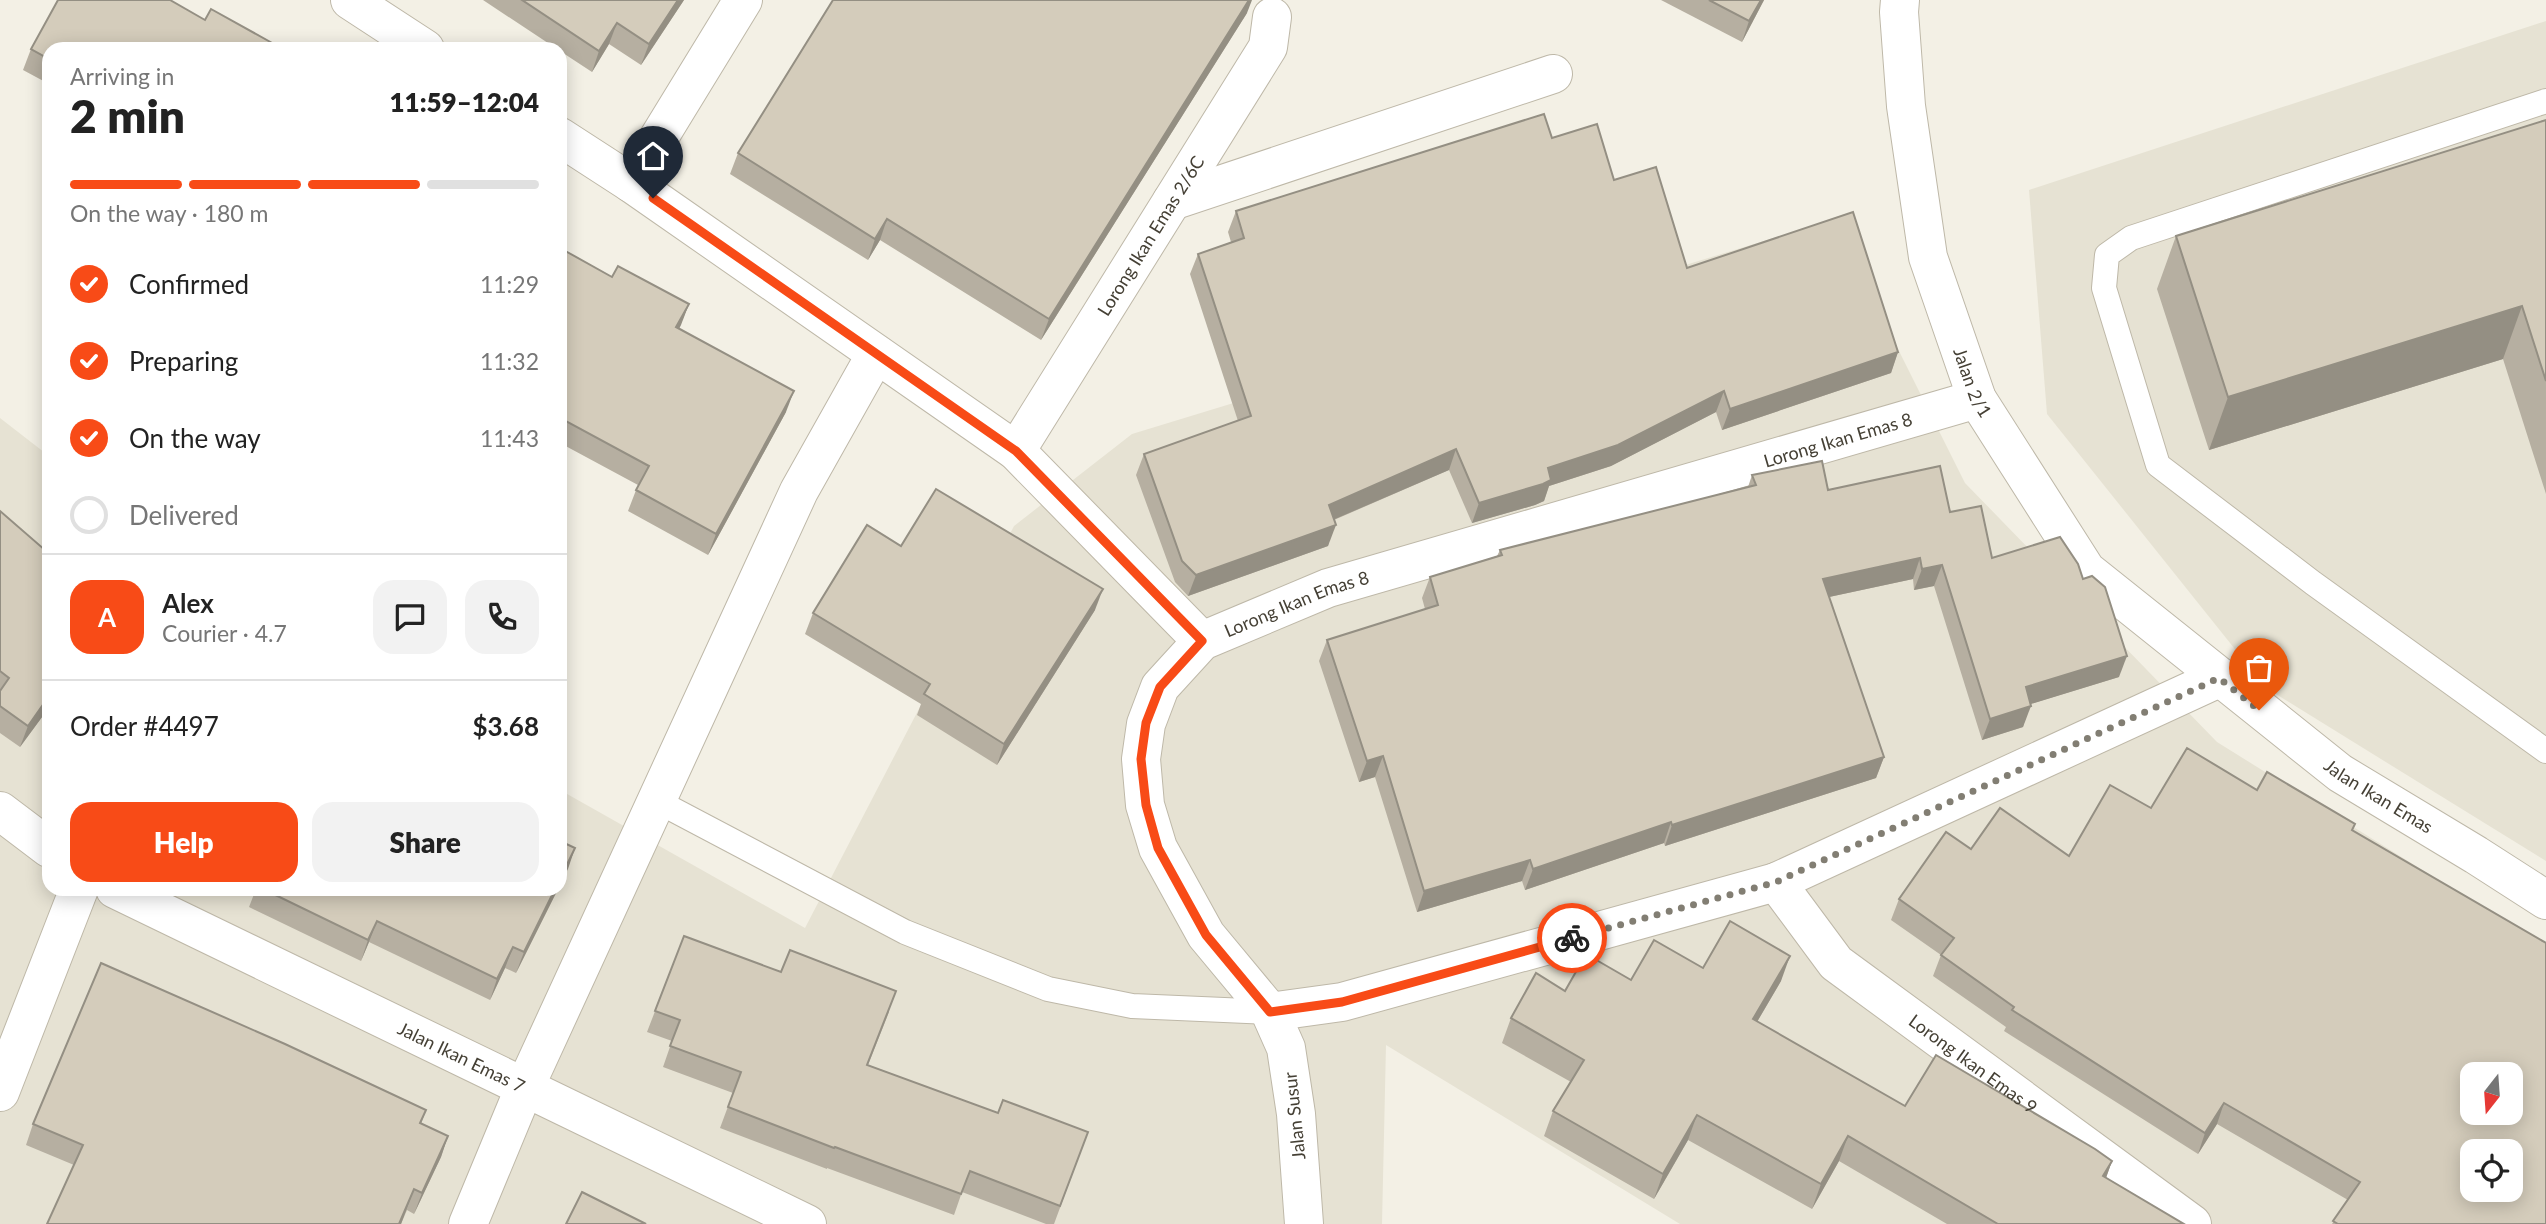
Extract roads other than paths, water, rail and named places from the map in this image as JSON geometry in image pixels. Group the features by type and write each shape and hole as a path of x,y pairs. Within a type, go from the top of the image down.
{"street":[{"path":"350,0 414,42"},
{"path":"631,183 743,0"},
{"name":"Jalan 2/1","path":"1900,0 1906,106 1928,257 1977,399 2086,570 2219,678"},
{"name":"Lorong Ikan Emas 2/6C","path":"1016,451 1268,47 1265,8"},
{"path":"1172,201 1553,74"},
{"name":"Lorong Ikan Emas 8","path":"567,141 1016,451 1202,641 1328,589 1977,399"},
{"path":"468,1224 524,1089 799,491 876,354"},
{"name":"Jalan Susur","path":"1202,641 1160,687 1146,723 1141,759 1146,805 1158,848 1206,935 1270,1012 1286,1048 1296,1114 1304,1224"},
{"path":"1270,1012 1342,1002 1776,882 2219,678"},
{"name":"Jalan Ikan Emas","path":"2219,678 2340,773 2546,900"},
{"path":"0,811 42,843"},
{"name":"Lorong Ikan Emas 9","path":"1776,882 1836,963 2192,1224"},
{"path":"0,1092 76,896"},
{"name":"Jalan Ikan Emas 7","path":"129,896 807,1224"}],"lane":[{"path":"2546,101 2131,238 2107,255 2104,288 2158,465 2313,583 2546,751"},
{"path":"655,800 905,932 1048,989 1132,1006 1270,1012"}]}
